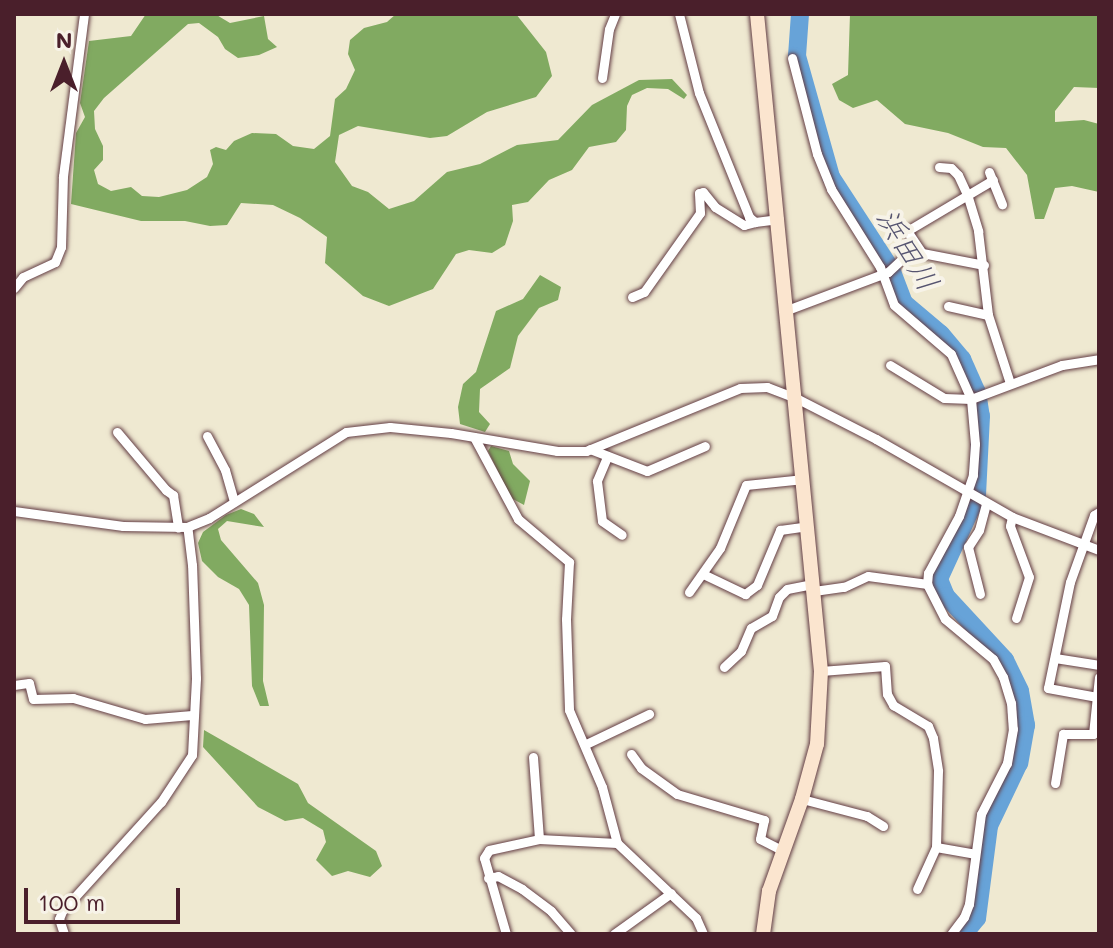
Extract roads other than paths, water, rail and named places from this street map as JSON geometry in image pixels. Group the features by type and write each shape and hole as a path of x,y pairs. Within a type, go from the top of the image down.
{"street":[{"path":"14,288 23,277 55,262 61,247 63,176 84,14"},
{"path":"602,78 609,29 615,14"},
{"path":"679,14 699,93 742,202 755,222"},
{"path":"757,14 821,671 817,744 802,799 765,906 763,934"},
{"path":"792,58 823,173 889,271 894,305 935,338 958,363 976,398 973,475 968,494 928,573 927,584 945,619 993,659 1003,677 1011,703 1012,743 1007,763 981,814 969,904 964,917 951,934"},
{"path":"939,167 951,168 967,194 984,265 988,315 1010,383"},
{"path":"984,265 922,253 915,247 907,231 991,176 1002,204"},
{"path":"632,297 644,292 700,213 699,193 703,192 715,207 744,225 779,219"},
{"path":"787,310 889,271 915,247"},
{"path":"948,306 988,315"},
{"path":"890,365 944,398 976,398 1062,365 1099,359"},
{"path":"14,511 123,526 183,528 234,502 346,432 390,427 557,451 590,449 740,388 767,387 796,398 1012,517 1099,550"},
{"path":"64,934 59,919 62,911 161,802 185,769 195,742 196,719 192,715 196,678 192,565 183,528 173,495 117,432"},
{"path":"207,436 225,470 234,502"},
{"path":"474,437 518,519 569,562 566,619 568,697 573,723 586,744 617,843 696,918 703,934"},
{"path":"590,449 647,471 705,446"},
{"path":"607,457 597,481 602,521 622,535"},
{"path":"689,592 720,548 746,485 804,479"},
{"path":"980,594 968,547 979,530 985,502"},
{"path":"1097,697 1048,688 1070,582 1094,515 1099,512"},
{"path":"1012,517 1010,526 1029,577 1016,618"},
{"path":"703,574 745,594 757,585 780,530 808,526"},
{"path":"724,667 741,651 751,628 768,621 779,597 787,589 844,587 868,576 927,584"},
{"path":"1055,658 1099,665"},
{"path":"821,671 885,666 887,694 893,705 928,726 938,771 936,847 917,889"},
{"path":"1055,783 1063,734 1093,734 1099,677"},
{"path":"14,685 29,683 33,699 73,698 145,719 192,715"},
{"path":"586,744 649,714"},
{"path":"631,754 641,768 677,794 764,820 760,839 784,851"},
{"path":"533,757 539,839"},
{"path":"802,799 867,816 883,826"},
{"path":"506,934 488,878 484,858 489,850 539,839 617,843"},
{"path":"936,847 974,854"},
{"path":"488,878 498,876 522,889 551,911 571,934"},
{"path":"614,934 671,893"}],"waterway":[{"name":"浜田川","path":"800,14 797,56 831,177 891,269 904,303 941,334 962,359 977,392 981,416 977,496 939,579 946,596 1005,660 1020,691 1026,725 1019,763 989,826 977,918 964,934"}]}
